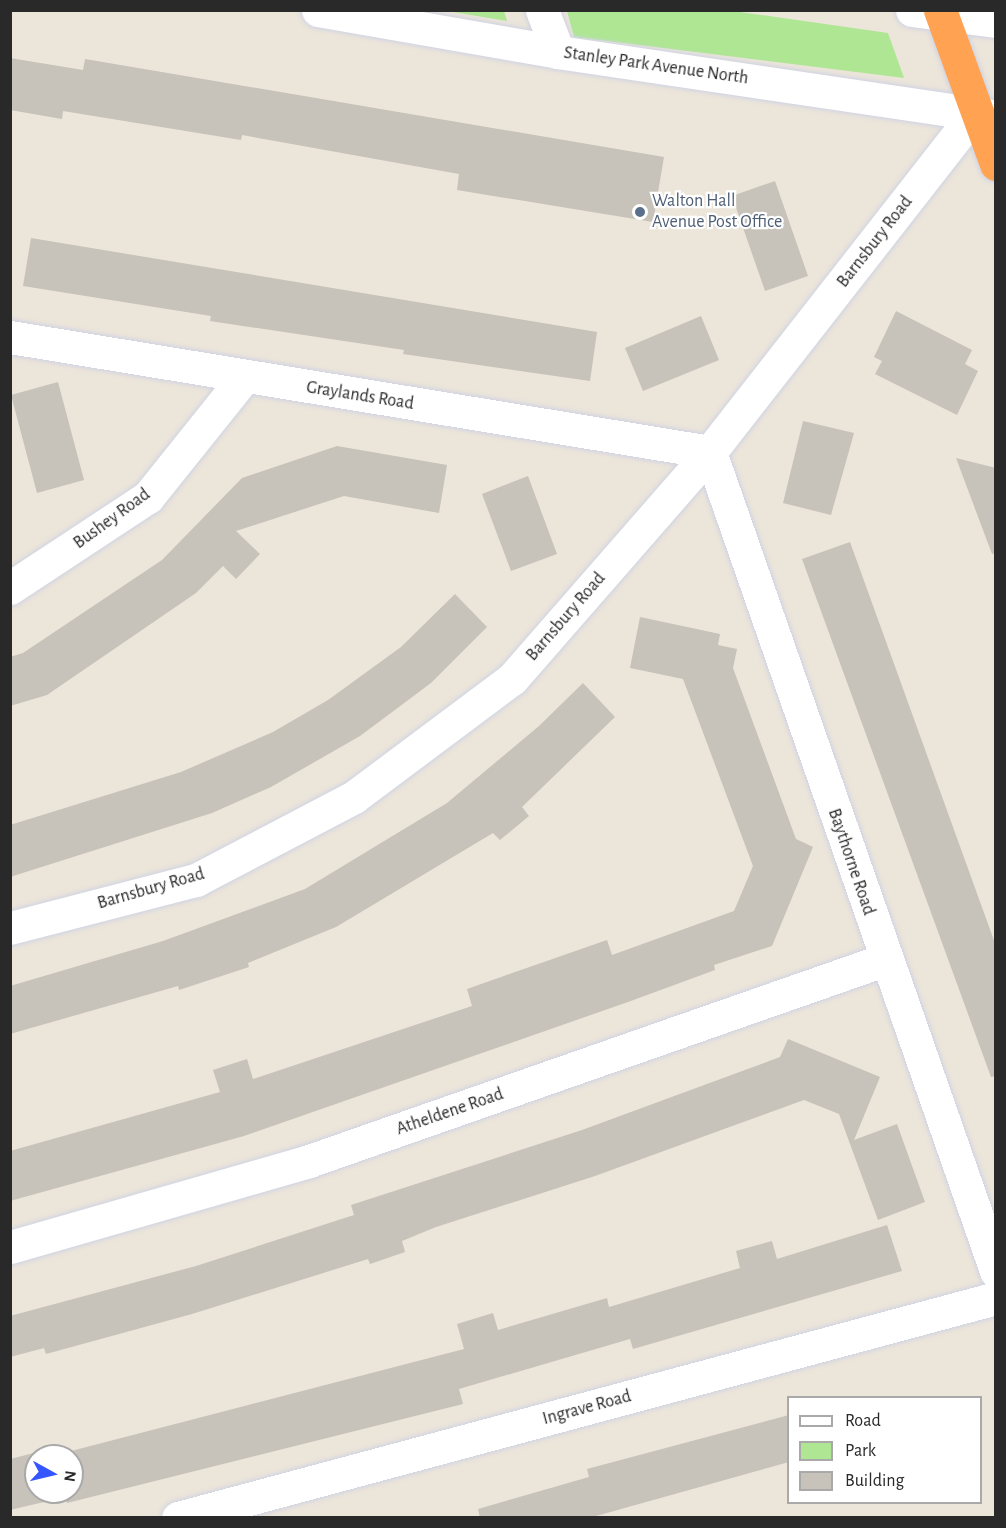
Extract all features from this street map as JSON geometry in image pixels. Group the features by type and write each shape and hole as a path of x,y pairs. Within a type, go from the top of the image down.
{"highway":[{"path":"931,12 986,114 996,164"}],"street":[{"name":"Stanley Park Avenue North","path":"318,10 558,52 986,114"},
{"path":"542,10 558,52"},
{"path":"931,12 996,21"},
{"name":"Barnsbury Road","path":"10,928 196,880 354,797 512,679 710,452 986,114"},
{"name":"Graylands Road","path":"10,337 710,452"},
{"name":"Bushey Road","path":"10,588 148,497 244,377"},
{"name":"Baythorne Road","path":"710,452 884,960 996,1271"},
{"name":"Atheldene Road","path":"10,1247 309,1161 884,960"},
{"name":"Ingrave Road","path":"178,1518 996,1298"}],"green space":[{"path":"447,11 504,11 507,21"},
{"path":"567,11 733,11 888,33 904,78 574,37"}],"building":[{"path":"10,58 83,70 85,59 664,157 653,222 457,190 459,174 242,135 241,140 63,111 62,119 10,110"},
{"path":"775,181 808,276 765,291 732,196"},
{"path":"31,238 597,332 590,381 403,354 404,350 210,321 211,316 23,286"},
{"path":"896,311 972,350 965,364 978,371 957,415 875,374 882,361 874,357"},
{"path":"701,316 719,360 643,391 625,348"},
{"path":"58,382 84,480 37,493 11,395"},
{"path":"803,421 854,433 831,515 783,503"},
{"path":"337,446 447,465 439,513 344,496 236,531 260,554 236,579 223,566 196,593 47,695 10,706 10,657 23,653 162,560 242,478"},
{"path":"956,458 996,468 996,553 992,554"},
{"path":"528,476 557,554 511,571 482,494"},
{"path":"850,542 996,946 996,1076 991,1077 802,559"},
{"path":"455,594 487,627 431,683 360,736 271,787 212,813 10,877 10,825 181,772 273,732 328,700 401,647"},
{"path":"640,617 720,634 718,645 737,649 733,668 796,839 813,847 772,946 714,965 715,970 628,1002 244,1136 10,1201 10,1151 220,1092 213,1070 247,1059 253,1079 472,1006 467,989 501,977 607,940 612,955 734,911 753,866 683,679 630,668"},
{"path":"583,683 615,717 522,807 529,816 500,840 493,833 336,927 248,963 249,967 179,990 178,986 10,1034 10,986 163,941 305,889 447,803 539,726"},
{"path":"788,1039 880,1077 854,1140 897,1124 925,1202 878,1220 839,1114 804,1100 595,1176 436,1227 402,1241 405,1252 370,1264 368,1259 192,1314 46,1354 44,1348 10,1357 10,1316 196,1266 354,1215 351,1205 582,1130 780,1057"},
{"path":"887,1225 902,1271 633,1349 630,1339 459,1389 463,1404 84,1499 84,1448 464,1349 457,1324 493,1313 498,1330 607,1298 609,1307 740,1268 736,1251 772,1241 777,1259"},
{"path":"787,1416 787,1463 589,1518 480,1518 478,1509 589,1477 587,1469"},
{"path":"24,1456 24,1504 35,1504 10,1510 10,1459"}],"place":[{"name":"Walton Hall Avenue Post Office","path":"640,212"}]}
